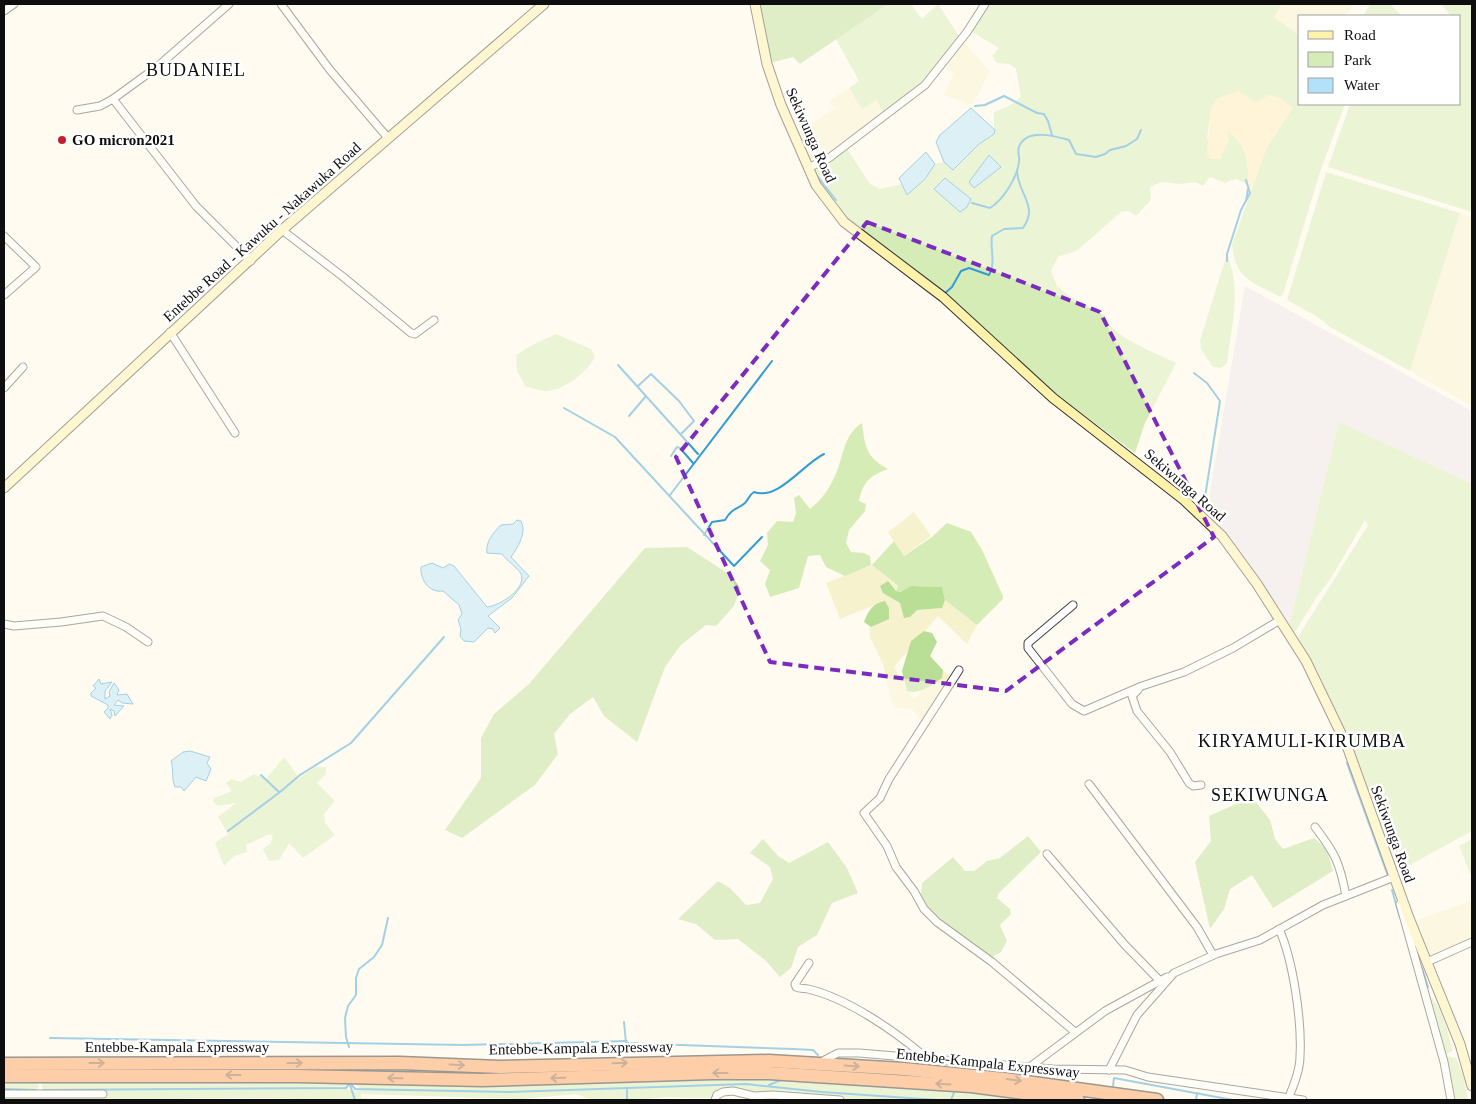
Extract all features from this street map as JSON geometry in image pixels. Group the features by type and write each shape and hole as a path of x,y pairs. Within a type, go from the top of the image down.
{"highway":[{"name":"Entebbe-Kampala Expressway","path":"4,1064 391,1063 493,1066 745,1060 1004,1079 1158,1100"},
{"name":"Entebbe-Kampala Expressway","path":"4,1076 288,1076 482,1080 769,1073 971,1086 1078,1100"}],"main road":[{"name":"Entebbe Road - Kawuku - Nakawuka Road","path":"4,488 282,230 544,4"},
{"name":"Sekiwunga Road","path":"755,4 767,64 808,168 816,185 844,222 943,297 1053,398 1134,459 1211,525 1237,554 1280,620 1314,678 1347,746 1394,877 1460,1044 1472,1086"}],"street":[{"path":"4,11 14,4"},
{"path":"77,110 100,106 113,99 157,67 229,4"},
{"path":"282,4 330,70 388,138"},
{"path":"808,168 829,158 925,85 957,46 985,4"},
{"path":"113,99 196,206 251,260"},
{"path":"282,230 411,333 415,334 434,320"},
{"path":"4,236 36,266 4,295"},
{"path":"170,332 235,433"},
{"path":"4,388 23,367"},
{"path":"1073,605 1028,643 1030,654 1076,708 1084,711 1142,686 1184,672 1232,648 1280,620"},
{"path":"4,624 61,622 103,616 126,627 148,642"},
{"path":"959,670 889,779 880,798 864,813 887,846 896,867 911,886 924,909 937,922 992,962 1075,1032"},
{"path":"1142,686 1132,696 1137,711 1170,752 1189,783 1193,786 1201,785"},
{"path":"1089,784 1197,927 1213,955"},
{"path":"1315,827 1336,857 1346,896"},
{"path":"1047,854 1092,904 1125,945 1160,981"},
{"path":"1031,1066 1105,1011 1174,973 1213,955 1260,940 1323,905 1394,877 1444,1062 1452,1100"},
{"path":"1279,929 1292,967 1300,1030 1300,1060 1289,1097"},
{"path":"1427,962 1472,942"},
{"path":"809,963 795,984 796,988 806,988 847,1004 889,1028 925,1058"},
{"path":"1109,1070 1137,1015 1174,973"},
{"path":"818,1064 838,1054 925,1058 1053,1069 1124,1070 1148,1077 1303,1100"},
{"path":"715,1100 717,1095 726,1091 754,1096 773,1095 840,1100"},
{"path":"4,1094 43,1097 102,1094"}],"highlighted area":[{"path":"867,222 1100,312 1214,537 1006,691 770,662 676,457"}],"shaded area":[{"path":"1282,4 1354,4 1347,15 1298,15 1298,35 1274,17"},
{"path":"964,42 990,72 972,105 944,95 954,73 945,69"},
{"path":"849,88 862,109 876,100 884,113 831,150 808,163 796,134 835,108 829,101"},
{"path":"1460,213 1472,217 1472,406 1410,371"},
{"path":"1245,286 1472,411 1472,484 1339,423 1289,627 1206,516"},
{"path":"914,512 931,536 903,556 888,532"},
{"path":"872,565 898,587 888,596 900,603 910,617 917,610 941,608 945,600 977,625 967,644 938,616 894,667 913,699 944,671 952,678 923,724 912,709 895,708 891,702 883,664 870,637 869,628 889,618 889,608 885,601 840,619 826,583"},
{"path":"1472,900 1472,940 1432,957 1415,921"}],"green space":[{"path":"758,4 888,4 800,64 793,57 770,63"},
{"path":"888,4 911,4 922,19 938,4 959,36 927,79 884,113 876,100 862,109 849,88 859,81 836,39"},
{"path":"989,4 1282,4 1274,17 1298,35 1298,105 1345,105 1320,172 1283,294 1280,297 1254,283 1242,273 1237,266 1232,245 1266,149 1292,108 1269,95 1257,103 1248,98 1238,96 1218,98 1211,109 1207,139 1225,148 1229,140 1226,130 1233,135 1245,154 1248,169 1248,186 1237,179 1225,183 1210,177 1203,186 1195,182 1180,184 1161,182 1150,187 1151,200 1136,216 1129,211 1121,212 1078,250 1058,257 1051,271 1057,286 1068,295 1105,315 1108,323 1124,337 1176,363 1145,423 1135,453 1065,401 850,223 823,189 811,169 847,149 870,184 880,189 901,184 907,195 925,179 935,164 944,162 954,170 979,144 994,134 994,112 1009,106 1021,97 1016,69 1009,64 997,63 992,56 999,48 972,32"},
{"path":"1370,4 1390,4 1401,15 1364,15"},
{"path":"1441,4 1472,4 1472,212 1328,167 1350,105 1461,105 1461,15 1450,15"},
{"path":"1326,172 1460,213 1410,371 1330,327 1318,317 1287,300"},
{"path":"1227,254 1232,268 1235,308 1227,363 1221,368 1213,367 1201,349 1200,340"},
{"path":"556,334 591,349 595,357 582,374 563,387 547,391 526,387 517,371 516,355"},
{"path":"1339,422 1472,484 1472,831 1397,872 1364,777 1317,670 1301,646 1298,637 1368,525 1365,520 1331,578 1293,635 1289,627"},
{"path":"862,423 868,451 875,460 888,469 876,474 865,484 859,501 866,504 865,511 849,530 846,543 851,552 864,553 870,556 871,565 845,576 826,567 820,555 808,556 799,588 770,597 765,584 770,570 760,561 768,545 767,533 777,521 793,522 796,513 794,498 799,495 810,509 823,497 835,477 845,445 851,433"},
{"path":"947,523 971,532 982,550 1003,596 1003,599 977,625 945,600 942,587 912,586 902,592 896,591 898,586 872,565 894,541 904,556 932,537"},
{"path":"687,547 732,576 740,588 734,606 716,626 706,625 680,646 665,667 637,742 604,716 593,697 570,714 554,734 558,754 535,785 462,838 445,830 481,778 481,738 494,714 529,684 645,548"},
{"path":"888,581 896,591 901,592 911,586 942,587 945,600 942,608 917,610 910,617 904,618 900,603 883,593 880,586"},
{"path":"885,601 889,608 889,619 871,627 864,622 871,608"},
{"path":"924,631 932,633 937,642 930,656 943,670 942,678 916,692 907,691 902,671 911,641"},
{"path":"284,757 299,778 315,767 326,767 326,774 317,783 335,801 324,814 325,823 335,835 303,858 289,843 279,860 269,861 263,849 270,844 273,837 270,834 246,845 247,852 234,856 224,866 215,843 228,834 218,817 236,803 218,806 213,802 214,798 232,791 226,783 231,779 241,782 254,774 257,776 261,775 266,779"},
{"path":"1252,797 1270,820 1275,839 1283,849 1314,838 1327,850 1333,871 1273,908 1252,875 1230,889 1224,909 1210,929 1195,862 1211,841 1209,816"},
{"path":"1028,836 1041,852 999,893 997,898 1010,909 1011,914 1000,925 1007,941 1001,952 992,957 964,939 933,915 921,897 922,883 953,857 965,871 974,871 987,861 1000,858"},
{"path":"763,839 778,856 789,863 828,842 847,868 858,893 832,903 817,935 798,947 791,968 780,977 765,960 738,939 715,940 696,924 678,919 718,881 730,888 746,905 760,903 773,879 770,867 750,853"},
{"path":"1472,839 1472,878 1459,846"},
{"path":"1431,997 1442,1015 1453,1051 1446,1054"},
{"path":"1446,1056 1456,1058 1464,1078 1468,1100 1456,1100"},
{"path":"742,1078 901,1085 1041,1100 851,1100 821,1096 761,1094 732,1088 713,1098 662,1097 643,1100 592,1100 576,1094 522,1099 361,1094 361,1098 388,1100 235,1098 103,1100 103,1092 44,1093 41,1082 347,1082 348,1090 359,1091 359,1087 352,1081"},
{"path":"38,1082 40,1093 4,1093 4,1083"}],"sand":[{"path":"1238,91 1257,103 1269,95 1278,97 1292,107 1266,149 1251,190 1248,183 1246,155 1237,139 1226,131 1229,140 1220,159 1210,159 1207,154 1211,109 1218,98"}],"water":[{"path":"971,108 995,130 994,134 979,144 953,170 944,162 936,142 940,135"},
{"path":"926,152 935,164 925,179 907,195 899,178"},
{"path":"989,155 1001,167 974,188 969,182"},
{"path":"945,178 971,199 967,207 960,212 934,189"},
{"path":"517,520 521,521 523,530 519,544 511,557 529,576 512,598 488,616 500,628 495,633 493,629 488,628 474,642 464,641 460,636 461,629 458,620 462,614 459,605 443,591 434,590 426,585 422,577 421,567 432,563 443,568 449,564 454,566 487,607 498,604 516,591 522,580 521,574 502,554 487,553 487,545 501,525 513,524"},
{"path":"99,679 101,684 112,682 105,691 105,699 110,696 109,692 114,683 119,690 117,695 127,694 133,704 122,703 118,700 114,705 124,706 115,716 114,711 110,709 112,715 110,719 104,712 108,705 91,696 91,693 96,688 93,686"},
{"path":"190,751 210,757 207,763 211,769 206,781 196,777 184,791 181,787 175,787 171,761 183,752"}],"waterway":[{"path":"975,106 985,105 1004,96 1037,113 1044,114 1052,135"},
{"path":"972,203 990,208 1000,200 1009,188 1018,168 1018,149 1028,137 1041,135 1069,140 1076,154 1096,157 1110,150 1126,146 1137,139 1141,130"},
{"path":"944,294 952,287 961,271 969,268 989,275 992,266 992,236 1004,229 1023,228 1029,213 1017,171"},
{"path":"817,176 836,200"},
{"path":"1227,261 1227,254 1241,210 1250,193 1246,180"},
{"path":"1246,201 1248,189"},
{"path":"670,495 772,361"},
{"path":"618,365 698,454"},
{"path":"1194,373 1207,383 1220,401 1205,497 1200,506"},
{"path":"638,386 651,374 679,401 694,421 681,434"},
{"path":"629,416 646,396"},
{"path":"564,408 615,437 734,566 762,537"},
{"path":"671,456 677,447 693,463"},
{"path":"704,535 712,522 725,520 733,511 745,503 751,494 754,492 772,491 781,487 824,454"},
{"path":"228,831 300,775 351,743 444,637"},
{"path":"1347,763 1388,876"},
{"path":"261,775 279,792"},
{"path":"1392,890 1400,918"},
{"path":"349,1047 346,1037 345,1018 348,1006 356,995 356,978 359,969 374,957 382,945 388,918"},
{"path":"1419,953 1421,960"},
{"path":"1422,968 1428,987"},
{"path":"624,1022 627,1053"},
{"path":"50,1038 464,1045 627,1041"},
{"path":"627,1043 813,1050 818,1055"},
{"path":"1113,1086 1114,1078 1233,1100"},
{"path":"769,1085 781,1080"},
{"path":"350,1083 355,1089 509,1092 746,1084 822,1092 938,1100"},
{"path":"43,1090 346,1088 350,1083"},
{"path":"350,1085 355,1100"},
{"path":"4,1089 36,1090"},
{"path":"627,1089 627,1100"},
{"path":"951,1100 955,1090"},
{"path":"1196,1100 1197,1093"}],"place":[{"name":"GO micron2021","path":"62,140"}],"district":[{"name":"BUDANIEL","path":"196,70"},
{"name":"KIRYAMULI-KIRUMBA","path":"1302,741"},
{"name":"SEKIWUNGA","path":"1270,795"}]}
